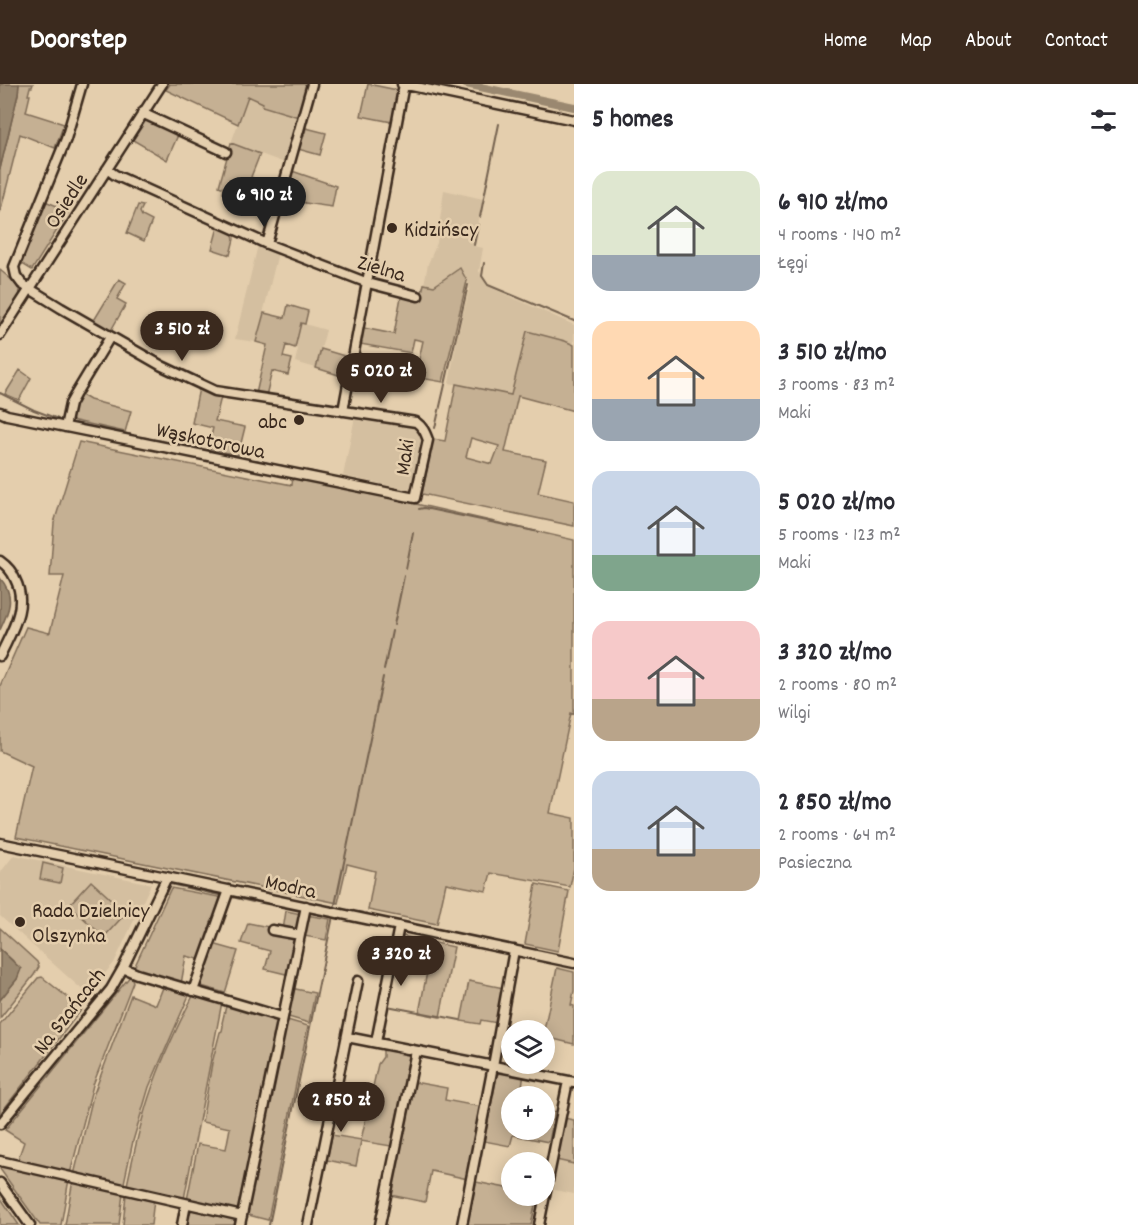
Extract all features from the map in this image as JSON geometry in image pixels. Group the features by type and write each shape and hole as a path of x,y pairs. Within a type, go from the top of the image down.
{"street":[{"path":"30,288 18,280 14,267 66,139 82,84"},
{"name":"Osiedle","path":"0,335 162,84"},
{"path":"267,244 312,84"},
{"path":"343,411 403,84 574,120"},
{"path":"142,113 226,152"},
{"name":"Zielna","path":"106,169 267,244 368,283 418,296"},
{"name":"Maki","path":"30,288 110,337 215,392 416,422 421,426 428,440 415,498"},
{"path":"65,427 70,404 110,337"},
{"name":"Wąskotorowa","path":"0,412 415,498"},
{"path":"0,561 8,567 15,578 21,604 0,656"},
{"name":"Modra","path":"0,843 574,963"},
{"name":"Na Szańcach","path":"0,1124 111,989 167,877"},
{"path":"193,991 229,890"},
{"path":"0,1161 186,1204 241,1221 306,906"},
{"path":"376,1042 399,926"},
{"path":"272,930 300,935"},
{"path":"462,1225 513,950"},
{"path":"123,968 282,1017"},
{"path":"308,1225 358,981"},
{"path":"347,1037 571,1082 539,1225"},
{"path":"380,1225 416,1051"},
{"path":"0,1183 30,1225"},
{"path":"182,1225 186,1204"}],"shaded area":[{"path":"0,84 19,84 0,169"},
{"path":"19,84 33,84 28,95 30,95 26,112 64,124 55,148 20,134 0,213 0,169"},
{"path":"170,84 308,84 299,117 262,106 263,103 248,96 238,124 166,90"},
{"path":"368,84 397,90 392,122 361,116"},
{"path":"248,96 263,103 263,107 299,117 285,163 231,143"},
{"path":"146,120 178,135 167,160 133,140"},
{"path":"306,128 326,133 320,155 298,149"},
{"path":"231,143 260,154 251,177 253,178 248,204 223,193 224,188 219,186"},
{"path":"292,171 336,186 332,207 305,203 285,193"},
{"path":"444,190 483,199 474,246 483,248 479,271 487,286 574,325 574,345 527,331 511,395 449,383 470,286 460,268 434,286 424,284 428,264 437,243"},
{"path":"45,201 69,211 32,270 19,262"},
{"path":"138,205 143,206 140,212 142,216 152,221 144,241 127,233"},
{"path":"218,227 233,234 230,255 212,249"},
{"path":"258,245 278,253 256,342 235,339"},
{"path":"460,268 467,281 443,382 415,377 423,341 414,339 411,353 360,344 363,328 394,334 401,297 420,301 424,284 434,286"},
{"path":"0,270 15,284 20,294 0,325"},
{"path":"119,279 126,283 117,299 126,304 110,332 93,322"},
{"path":"288,305 308,311 305,324 301,323 295,348 286,345 283,357 292,359 288,375 272,371 266,396 256,394 267,345 256,342 264,313 285,318"},
{"path":"301,323 326,330 316,368 295,362 298,349 295,348"},
{"path":"527,331 574,345 574,411 518,396 505,452 546,460 538,493 574,501 574,526 422,494 433,439 445,441 456,384 511,395","holes":["471,438 499,446 492,464 466,457"]},
{"path":"321,349 348,357 345,377 316,368"},
{"path":"20,370 31,378 19,400 5,394"},
{"path":"199,388 221,397 215,421 245,427 238,455 208,449 213,428 192,423"},
{"path":"80,394 90,400 131,411 125,432 71,420"},
{"path":"355,417 410,425 422,432 426,440 414,491 343,476"},
{"path":"79,442 292,485 293,476 574,540 574,714 571,713 550,813 574,818 574,868 570,887 491,873 486,891 446,883 437,924 368,910 375,871 347,864 338,903 16,837 32,766 0,751 0,686 26,627 50,632 64,576 50,576 54,523"},
{"path":"0,578 8,591 9,604 0,630"},
{"path":"14,855 151,884 114,963 87,994 0,916 0,873"},
{"path":"43,863 63,868 60,883 40,879"},
{"path":"91,881 126,913 104,937 69,905"},
{"path":"536,884 569,891 558,951 525,944"},
{"path":"171,888 224,898 202,960 186,956 181,984 133,970"},
{"path":"286,911 302,914 299,929 296,932 283,930"},
{"path":"306,915 330,919 326,940 304,936"},
{"path":"248,923 298,936 290,975 265,969 270,951 241,943"},
{"path":"0,928 37,962 39,967 0,1018 0,1000 17,979 13,961 0,949"},
{"path":"403,936 454,947 440,1017 419,1013 428,967 398,960"},
{"path":"370,940 390,944 386,964 365,960"},
{"path":"213,944 238,951 225,993 198,985"},
{"path":"0,949 21,969 17,979 0,1000"},
{"path":"557,968 574,972 571,1005 574,1006 574,1044 555,1039 555,1020 546,1020"},
{"path":"131,975 133,982 93,1085 71,1170 66,1174 17,1162 24,1142 5,1130"},
{"path":"42,977 82,1009 0,1114 0,1024 38,978"},
{"path":"469,981 504,988 497,1023 481,1020 480,1024 461,1021"},
{"path":"164,985 190,993 149,1087 133,1141 124,1183 119,1186 74,1175 93,1096 131,995 156,1005"},
{"path":"291,988 315,993 309,1023 285,1016"},
{"path":"194,994 222,1002 184,1199 180,1201 128,1188 127,1185 140,1126 151,1091 160,1066"},
{"path":"226,1006 233,1006 277,1020 279,1023 239,1212 187,1200 198,1144 226,1149 230,1128 202,1122 212,1063 222,1031"},
{"path":"284,1019 308,1026 268,1220 244,1214"},
{"path":"383,1047 410,1052 391,1146 361,1141 356,1166 327,1160 332,1135 361,1140 378,1064 383,1057"},
{"path":"501,1072 524,1075 522,1086 501,1086 501,1140 512,1140 510,1146 484,1141 497,1075"},
{"path":"414,1082 447,1088 445,1100 482,1107 468,1179 431,1171 425,1202 390,1195"},
{"path":"564,1118 574,1120 574,1164 556,1160"},
{"path":"556,1160 574,1164 574,1194 555,1190"},
{"path":"0,1163 69,1179 61,1225 40,1225 0,1169"},
{"path":"73,1180 123,1193 119,1225 65,1225"},
{"path":"476,1182 501,1187 501,1206 535,1206 531,1225 467,1225"},
{"path":"128,1192 154,1199 151,1225 123,1225"},
{"path":"0,1197 19,1225 0,1225"},
{"path":"195,1208 230,1216 236,1225 187,1225 189,1212"}],"waterway":[{"path":"466,84 574,107"},
{"path":"480,217 499,124"},
{"path":"474,245 478,225"},
{"path":"484,263 482,276 488,285 574,321"},
{"path":"435,428 468,285"},
{"path":"0,393 58,419"},
{"path":"75,423 133,435"},
{"path":"140,437 148,438"},
{"path":"421,494 433,439"},
{"path":"157,440 187,446"},
{"path":"193,447 217,452"},
{"path":"227,454 247,459"},
{"path":"256,460 276,465"},
{"path":"279,465 289,467"},
{"path":"297,469 303,470"},
{"path":"309,471 325,475"},
{"path":"419,509 424,508 539,532"},
{"path":"406,569 413,533"},
{"path":"394,625 404,576"},
{"path":"384,670 392,631"},
{"path":"335,905 383,677"},
{"path":"166,893 170,884 223,896"},
{"path":"232,897 253,902"},
{"path":"269,1225 333,916"},
{"path":"387,1006 460,1020"}],"place":[{"name":"Kidzińscy","path":"392,228"},
{"name":"abc","path":"299,420"},
{"name":"Rada Dzielnicy Olszynka","path":"20,922"}]}
